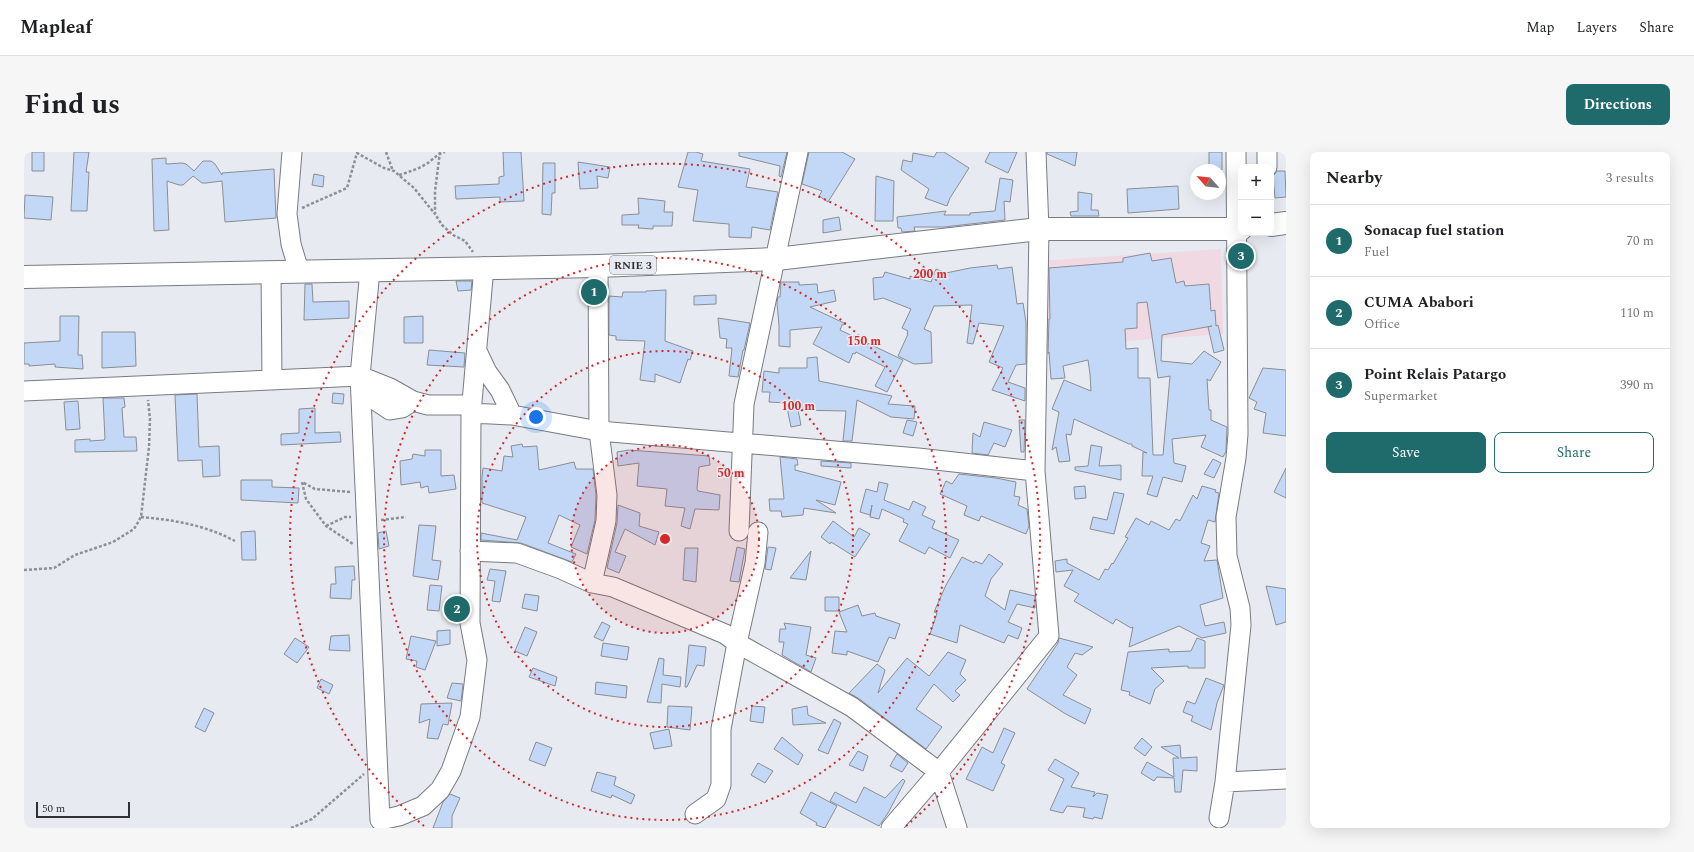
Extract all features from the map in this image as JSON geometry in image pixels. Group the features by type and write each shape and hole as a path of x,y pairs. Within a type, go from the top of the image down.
{"highway":[{"path":"1274,225 1286,223"},
{"name":"RNIE 3","path":"24,277 598,266 776,259 1039,229 1238,230"}],"street":[{"path":"292,152 287,214 291,244 298,271"},
{"path":"739,531 744,404 798,152"},
{"path":"891,828 939,772 1049,636 1035,471 1039,229 1036,152"},
{"path":"1236,152 1238,230"},
{"path":"1267,152 1267,164"},
{"path":"1219,818 1225,782 1241,625 1240,608 1227,556 1226,517 1236,458 1238,434 1238,236"},
{"path":"592,583 606,521 607,495 599,431 598,266"},
{"path":"370,270 360,385 380,820 399,816 422,806 440,790 452,771 470,717 477,660 470,623 472,409 484,267"},
{"path":"272,272 272,380"},
{"path":"477,351 487,372 500,390 512,415"},
{"path":"24,391 272,380 360,385 390,388 413,401 428,405 472,409 512,415 599,431 918,458 1035,471"},
{"path":"695,814 716,800 721,785 721,729 737,643 755,563 758,532"},
{"path":"470,551 517,553 561,569 592,583 613,587 726,634 737,643 852,707 939,772 957,828"},
{"path":"1225,782 1286,779"}],"path":[{"path":"386,152 394,172"},
{"path":"399,176 426,164 440,152 445,152"},
{"path":"435,214 435,191 440,152"},
{"path":"287,214 347,188 357,153 394,172 414,188 435,214 442,226 453,235 465,241 484,267"},
{"path":"24,570 54,568 76,555 113,542 134,529 141,517 149,448 150,419 146,386"},
{"path":"351,492 315,489 302,482 306,499 326,526 345,540 368,551"},
{"path":"141,517 196,525 220,533 235,541"},
{"path":"291,828 312,819 372,767 378,758"}],"shaded area":[{"path":"1221,249 1223,334 1046,347 1036,261"}],"building":[{"path":"32,152 44,152 44,171 32,171"},
{"path":"74,152 89,152 86,172 89,172 87,211 71,211"},
{"path":"503,152 521,152 524,201 500,202 500,197 456,199 455,186 499,184 499,177 504,176"},
{"path":"688,152 703,154 701,161 750,169 746,187 778,192 770,230 752,227 751,238 729,237 729,224 693,221 698,190 678,187"},
{"path":"739,152 787,152 781,177 779,176 780,166 739,156"},
{"path":"809,152 842,152 855,159 828,202 819,196 822,191 802,184"},
{"path":"937,152 944,152 969,168 950,198 947,206 925,198 929,189 901,170 903,160 912,162 913,153 934,157"},
{"path":"990,152 1017,152 1008,173 985,162"},
{"path":"1047,152 1077,152 1075,166 1047,154"},
{"path":"1209,152 1222,152 1222,164 1209,164"},
{"path":"166,158 166,164 186,164 194,171 203,161 211,161 215,164 222,175 222,173 274,169 276,218 225,222 222,181 202,183 193,176 183,185 167,181 169,230 154,231 152,159"},
{"path":"578,162 610,167 608,178 597,176 598,188 580,189"},
{"path":"543,163 555,163 555,193 552,193 551,215 542,214"},
{"path":"1277,171 1285,171 1286,197 1275,198 1274,175"},
{"path":"314,174 324,176 323,187 312,185"},
{"path":"876,176 894,181 893,221 875,221"},
{"path":"1000,178 1013,180 1010,202 1004,201 1005,220 944,227 914,227 915,231 902,232 901,228 898,228 897,217 946,211 944,215 970,215 970,213 995,211"},
{"path":"1178,186 1179,209 1128,213 1127,189"},
{"path":"1078,192 1092,194 1091,210 1098,210 1099,216 1071,216 1070,212 1078,211"},
{"path":"25,195 53,197 51,220 24,218"},
{"path":"638,198 665,201 664,212 673,212 672,226 653,226 653,229 638,228 639,225 622,225 622,215 639,214"},
{"path":"839,217 841,230 823,233 823,220"},
{"path":"1150,253 1152,261 1171,258 1176,283 1184,281 1185,286 1209,284 1211,311 1215,310 1216,326 1218,325 1224,350 1214,353 1208,327 1212,326 1162,335 1161,361 1192,364 1204,351 1221,362 1210,381 1207,379 1209,410 1211,410 1211,420 1227,427 1226,451 1223,457 1201,447 1206,435 1172,439 1174,463 1186,466 1182,482 1163,477 1157,497 1147,494 1153,476 1142,476 1143,452 1147,453 1132,446 1132,444 1074,419 1071,435 1066,434 1070,461 1059,462 1056,447 1052,450 1059,412 1052,409 1064,380 1091,391 1088,360 1063,366 1065,378 1051,379 1049,352 1048,354 1050,319 1049,268 1123,262 1123,258","holes":["1147,302 1158,378 1170,376 1163,455 1153,455 1150,378 1138,378 1138,348 1126,349 1125,329 1137,328 1137,303"]},
{"path":"997,265 998,269 1012,267 1017,304 1023,303 1026,322 1026,364 1016,365 1008,382 1025,388 1025,401 992,390 1003,368 989,362 1004,326 979,323 973,344 967,343 972,305 934,306 924,329 931,332 932,363 914,364 898,356 908,334 908,331 902,328 911,309 883,298 874,300 873,278 883,277 885,272 910,279 910,276 931,282 936,269 946,273 970,268"},
{"path":"456,281 472,281 471,290 458,291"},
{"path":"781,282 799,282 799,285 817,284 818,293 834,290 836,301 810,307 846,324 842,325 840,330 903,360 887,392 875,386 885,367 856,352 855,354 853,353 849,363 813,344 822,327 790,330 790,347 779,346 777,303 778,297 780,297"},
{"path":"305,284 312,284 313,302 349,301 349,318 304,320"},
{"path":"666,290 665,341 693,351 690,360 688,359 680,383 655,374 655,382 640,380 645,341 616,340 616,336 609,335 609,296 622,297 623,292"},
{"path":"716,295 716,304 694,305 694,296"},
{"path":"60,316 79,316 78,355 82,355 83,369 55,367 55,364 29,366 29,364 24,364 24,343 60,341"},
{"path":"423,316 423,343 404,343 404,317"},
{"path":"718,318 750,323 738,377 729,376 732,348 726,348 727,339 720,338"},
{"path":"102,332 135,332 136,366 102,368"},
{"path":"429,350 465,353 464,367 427,365"},
{"path":"817,357 819,381 892,396 888,404 915,406 914,419 891,417 857,400 852,441 843,441 846,411 798,410 801,425 791,427 786,403 769,402 770,392 762,392 764,371 779,373 779,368 807,368 807,358"},
{"path":"1263,368 1286,370 1286,436 1263,433 1266,413 1254,409 1257,402 1249,398"},
{"path":"333,393 344,394 343,404 332,403"},
{"path":"197,394 199,447 219,446 220,476 203,477 202,460 178,461 175,395"},
{"path":"103,398 124,398 125,407 122,408 124,437 136,437 137,451 75,452 75,440 90,439 90,441 105,439"},
{"path":"78,401 80,429 66,430 64,402"},
{"path":"315,408 315,433 340,432 341,442 281,445 281,434 299,433 299,409"},
{"path":"907,420 917,422 913,436 903,433"},
{"path":"1019,420 1025,420 1024,452 1021,452"},
{"path":"984,422 1012,430 1005,447 994,443 988,455 972,453 973,433 980,437"},
{"path":"522,444 523,447 537,446 539,470 574,462 576,469 593,469 596,495 595,520 587,554 571,547 580,525 559,515 548,543 576,554 572,562 521,543 481,540 481,533 517,540 526,517 482,503 482,477 483,468 502,471 504,456 513,457 511,446"},
{"path":"1091,445 1102,447 1099,466 1121,465 1121,480 1075,470 1075,467 1088,466"},
{"path":"425,450 441,450 441,476 454,475 456,489 429,493 428,486 421,488 420,482 401,485 400,461 412,459 413,454 425,456"},
{"path":"629,450 709,456 710,465 699,467 697,489 698,491 720,495 719,510 695,509 690,529 681,526 685,508 665,506 667,489 637,486 639,463 618,466 617,452"},
{"path":"780,457 797,459 798,465 795,465 795,470 841,482 835,505 816,500 836,513 804,508 803,515 782,517 781,511 770,511 769,499 784,499"},
{"path":"1213,459 1221,463 1214,478 1204,474"},
{"path":"821,461 851,463 851,468 821,466"},
{"path":"1286,468 1286,498 1274,492"},
{"path":"959,474 1016,482 1014,496 1020,497 1018,505 1027,509 1029,526 1026,534 981,516 979,521 964,515 967,506 940,494 946,481 952,484"},
{"path":"241,480 272,480 272,487 299,488 298,503 241,500"},
{"path":"879,482 888,484 884,500 909,510 913,501 926,507 922,515 935,521 932,528 959,540 950,558 929,547 925,554 899,541 908,524 903,522 904,519 882,509 879,519 870,517 872,505 870,515 860,512 866,489 877,492"},
{"path":"1085,486 1086,498 1075,499 1074,487"},
{"path":"1202,486 1216,490 1215,492 1219,493 1215,522 1208,520 1201,543 1210,546 1204,561 1217,560 1223,598 1200,605 1205,626 1224,622 1226,633 1202,638 1179,626 1129,647 1133,627 1131,628 1116,619 1113,624 1074,601 1079,594 1064,586 1073,570 1056,572 1055,561 1067,559 1067,563 1099,580 1105,569 1108,570 1112,563 1113,564 1128,538 1125,537 1136,518 1149,525 1151,521 1169,530 1176,519 1180,521 1193,495 1197,499"},
{"path":"1114,492 1124,494 1114,534 1090,529 1093,517 1107,520"},
{"path":"618,505 640,513 639,526 659,532 655,545 625,529 615,552 626,556 619,573 607,568 617,523"},
{"path":"833,521 854,537 859,528 870,534 855,557 831,542 830,544 821,537"},
{"path":"419,525 436,526 432,560 441,561 438,580 413,576"},
{"path":"255,531 256,560 242,560 241,532"},
{"path":"386,531 389,546 379,549 378,533"},
{"path":"737,547 745,549 739,582 730,581"},
{"path":"768,547 776,548 771,570 765,569"},
{"path":"685,548 698,548 696,582 683,580"},
{"path":"811,551 806,580 790,578"},
{"path":"989,554 1003,564 991,579 985,596 1005,610 1010,590 1035,596 1035,608 1017,604 1008,622 1022,628 1018,639 1008,635 1004,643 960,625 957,643 930,634 937,613 934,612 946,585 962,557 974,563 975,561 982,564"},
{"path":"354,566 355,580 352,580 351,599 330,598 331,584 336,584 335,567"},
{"path":"490,569 506,571 500,602 492,601 495,581 487,580"},
{"path":"430,585 442,586 439,611 427,610"},
{"path":"1266,586 1286,589 1286,622 1276,625"},
{"path":"525,594 539,596 537,611 522,608"},
{"path":"825,597 839,597 839,611 825,611"},
{"path":"858,605 862,616 875,613 876,616 900,624 895,639 889,637 878,662 847,651 847,655 832,653 835,631 847,632 839,612"},
{"path":"602,622 610,626 603,641 594,637"},
{"path":"784,623 811,627 806,655 816,658 811,672 782,655 784,642 779,642 780,629 786,629"},
{"path":"525,627 537,632 527,656 515,651"},
{"path":"450,630 450,644 437,646 437,631"},
{"path":"349,635 350,651 329,650 331,636"},
{"path":"411,636 436,641 425,670 416,667 417,661 406,659"},
{"path":"295,638 309,647 297,663 284,654"},
{"path":"1059,638 1093,647 1082,655 1075,653 1067,667 1077,675 1063,695 1091,709 1085,724 1064,713 1027,689 1058,643"},
{"path":"1197,638 1205,641 1205,668 1188,668 1188,666 1151,668 1164,681 1155,689 1150,704 1129,695 1130,692 1121,690 1128,652 1169,649 1169,652 1191,651"},
{"path":"603,643 629,647 627,660 601,656"},
{"path":"689,645 706,647 704,666 697,665 687,687 685,687"},
{"path":"948,652 966,660 960,674 966,680 955,691 960,695 953,702 934,684 916,709 942,727 926,749 858,698 849,693 877,664 885,670 878,693 907,658 929,676"},
{"path":"659,658 664,659 663,675 681,677 680,687 662,684 661,703 647,702"},
{"path":"533,668 557,677 555,686 529,677"},
{"path":"1206,678 1224,685 1217,703 1211,730 1191,721 1193,716 1183,712 1187,701 1195,704"},
{"path":"321,679 333,685 329,694 317,688"},
{"path":"596,682 627,686 626,698 595,694"},
{"path":"452,683 463,684 461,701 447,698"},
{"path":"452,703 448,725 443,724 438,739 427,738 430,719 419,723 421,704"},
{"path":"668,706 692,707 690,730 667,727"},
{"path":"752,706 765,707 763,723 750,721"},
{"path":"807,706 808,715 826,723 793,725 792,709"},
{"path":"204,708 214,713 205,732 195,727"},
{"path":"834,719 841,723 828,754 818,750"},
{"path":"1004,728 1015,733 1001,763 1005,765 993,791 966,779 982,747 993,753"},
{"path":"669,729 672,746 654,749 650,733"},
{"path":"782,737 803,755 798,765 774,749"},
{"path":"1142,738 1152,747 1145,756 1134,748"},
{"path":"536,742 552,748 545,766 529,760"},
{"path":"1180,745 1181,758 1197,757 1197,771 1183,770 1181,792 1175,792 1174,778 1157,777 1154,781 1141,773 1147,762 1174,777 1173,758 1179,758 1161,747"},
{"path":"858,751 868,756 863,771 849,765"},
{"path":"897,754 908,763 902,772 890,766"},
{"path":"1055,759 1079,773 1071,787 1095,792 1093,797 1097,793 1108,795 1102,819 1083,817 1085,808 1067,806 1063,813 1050,810 1064,779 1048,770"},
{"path":"758,763 773,771 765,783 751,775"},
{"path":"597,772 616,777 614,785 635,795 631,804 612,795 611,798 591,791"},
{"path":"903,779 905,781 888,813 879,826 830,801 835,792 856,803 864,787 885,798"},
{"path":"811,792 837,806 825,828 816,825 817,823 800,813"},
{"path":"450,794 460,798 452,816 452,828 433,828 443,802"}],"place":[{"name":"Point Relais Patargo","path":"1241,256"},
{"name":"Sonacap fuel station","path":"594,292"},
{"name":"CUMA Ababori","path":"457,609"}]}
